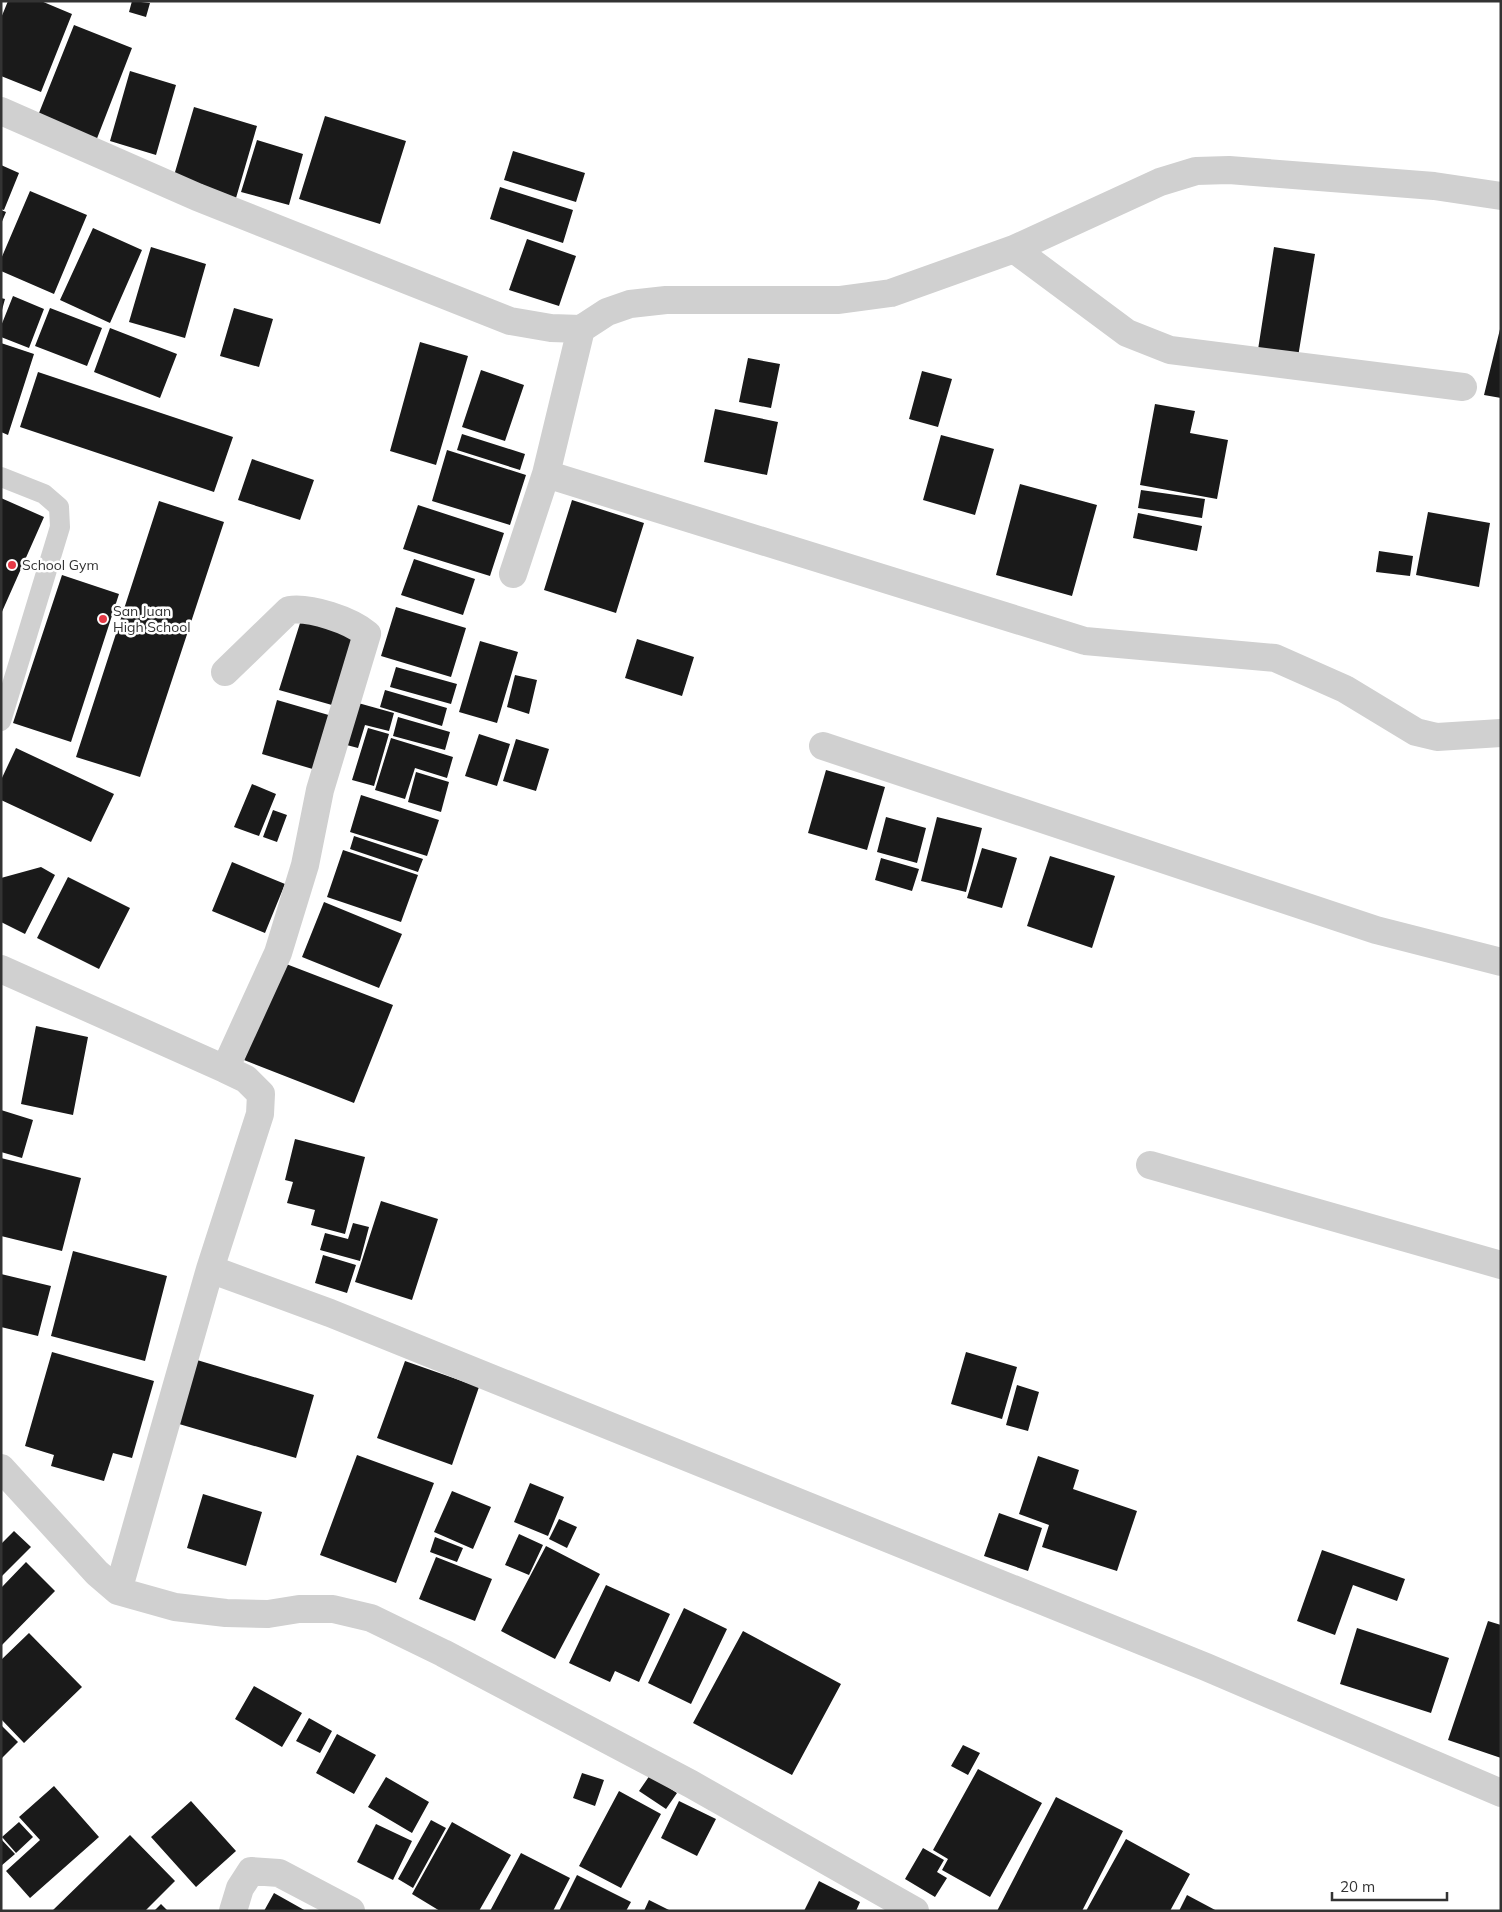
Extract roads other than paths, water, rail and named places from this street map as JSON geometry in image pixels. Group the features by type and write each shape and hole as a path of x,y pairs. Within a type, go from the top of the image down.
{"street":[{"path":"1,111 198,197 510,321 550,328 581,329 607,312 630,304 666,300 839,300 891,294 1014,249 1160,182 1196,171 1229,170 1434,186 1501,196"},
{"path":"1014,249 1127,333 1170,350 1463,387"},
{"path":"514,574 546,474 581,329"},
{"path":"546,474 1085,641 1275,658 1346,688 1416,732 1437,737 1501,733"},
{"path":"225,672 289,610 302,608 356,626 367,634 320,790 305,864 278,953 225,1070"},
{"path":"823,746 1376,930 1501,962"},
{"path":"1,969 246,1079 261,1094 260,1114 210,1269 118,1591"},
{"path":"1150,1164 1501,1265"},
{"path":"210,1269 330,1313 1206,1666 1501,1793"},
{"path":"1,1468 97,1573 118,1591 175,1607 226,1614 268,1614 299,1609 333,1609 371,1618 443,1653 691,1784 916,1911"},
{"path":"234,1911 240,1888 251,1871 279,1873 351,1911"}],"lane":[{"path":"1,477 44,494 59,507 60,527 9,665 1,721"}],"place":[{"name":"School Gym","path":"12,565"},
{"name":"San Juan High School","path":"103,619"}]}
